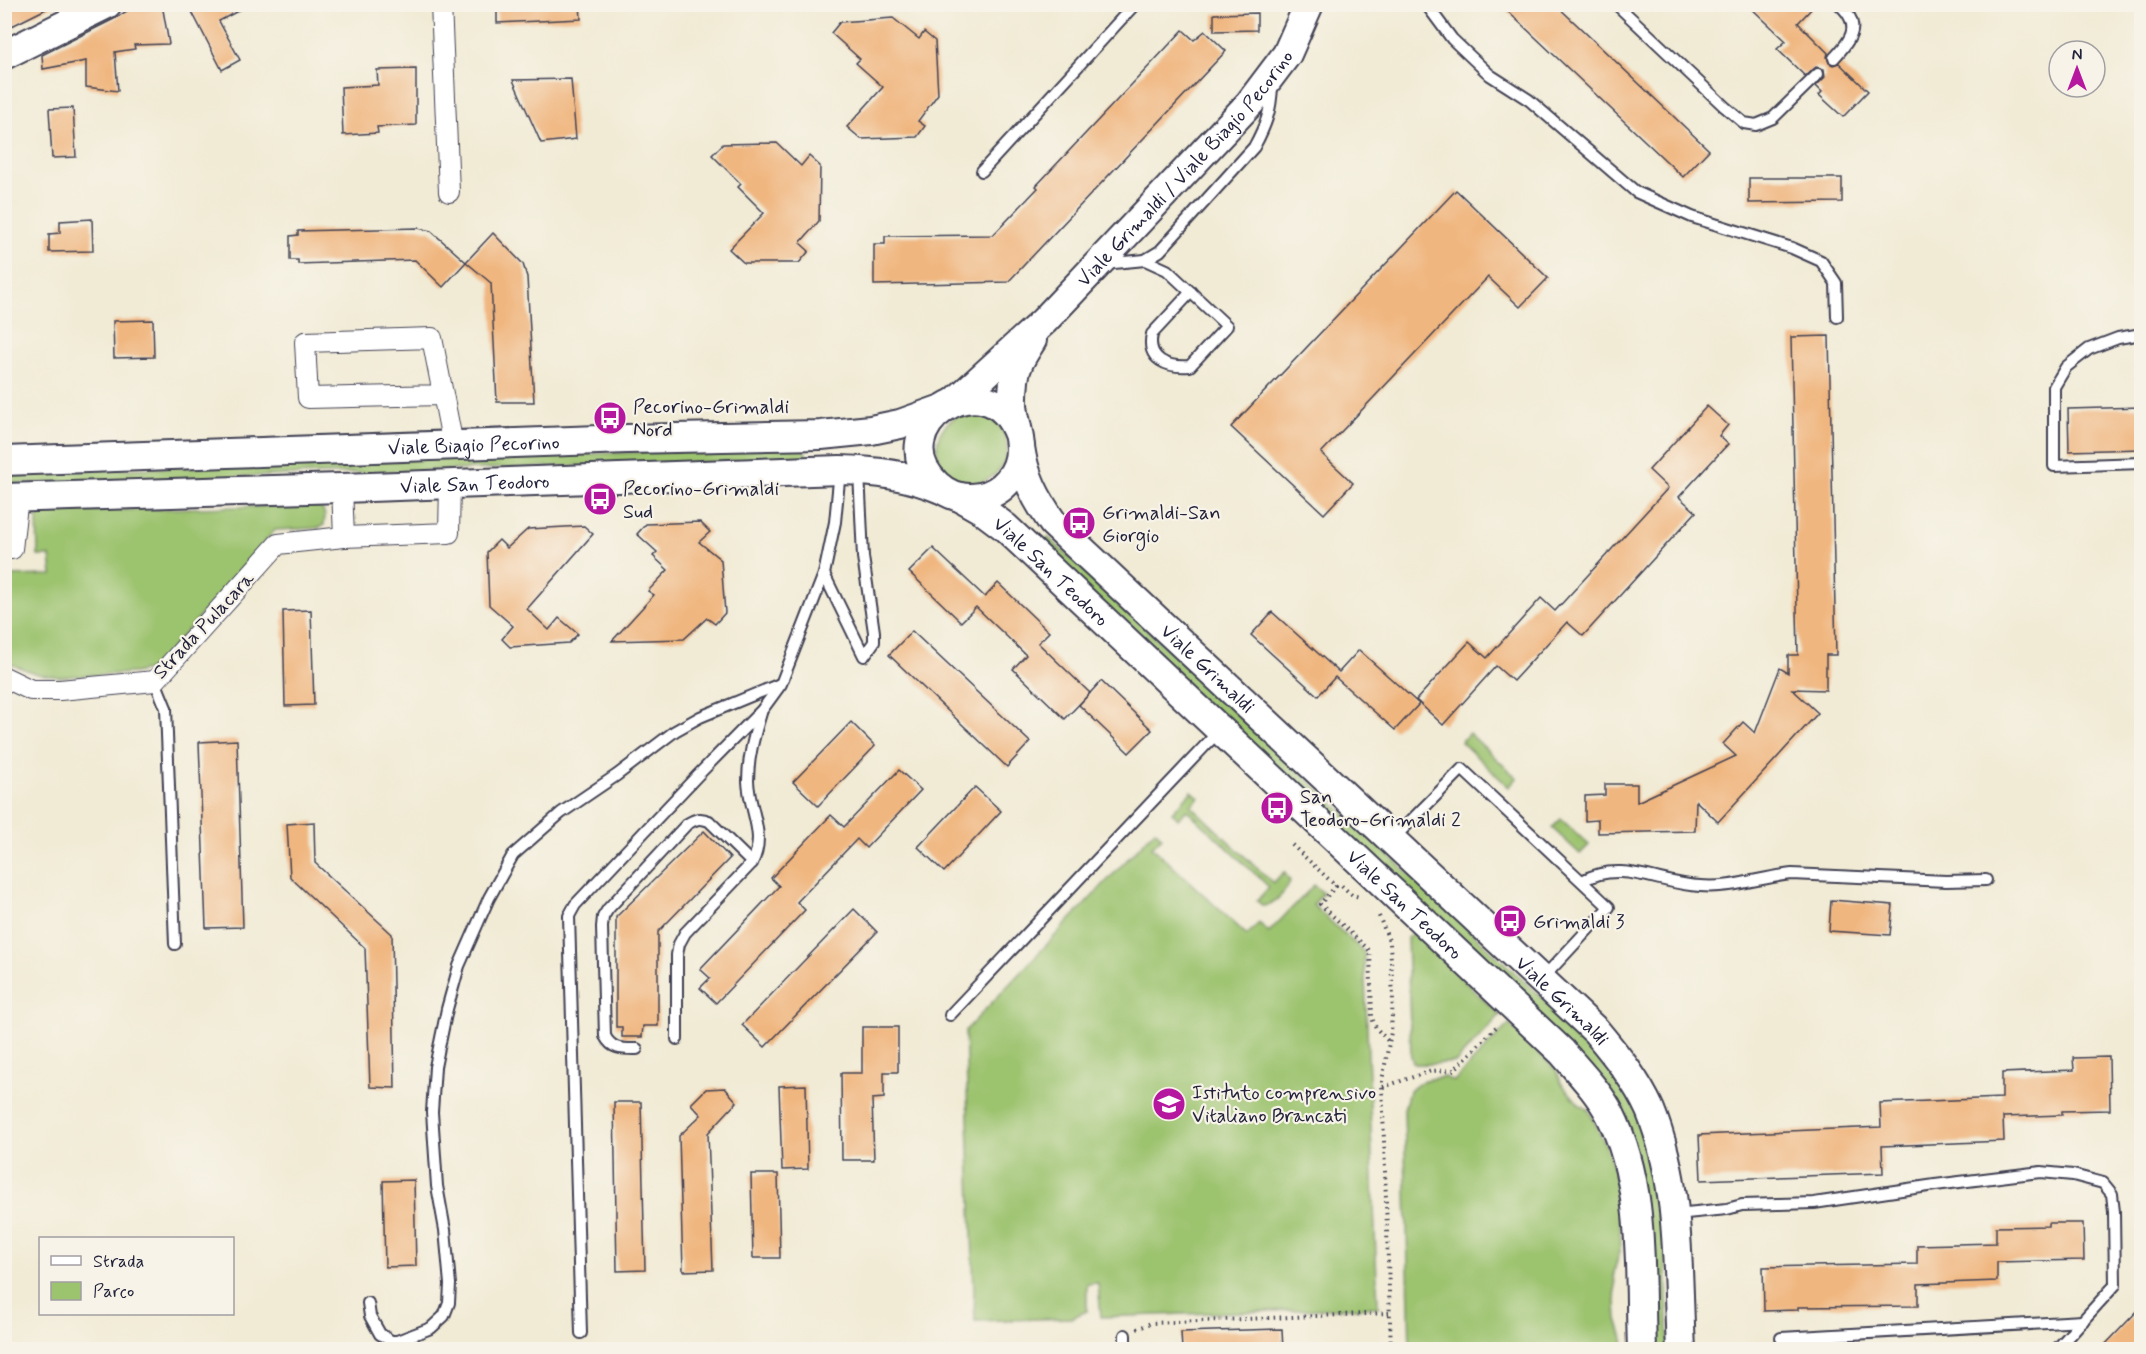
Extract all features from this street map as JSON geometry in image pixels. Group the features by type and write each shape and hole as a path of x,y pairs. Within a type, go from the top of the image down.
{"main road":[{"path":"4,56 107,4"},
{"name":"Viale Grimaldi / Viale Biagio Pecorino","path":"1044,321 1250,103 1287,54 1308,4"},
{"path":"947,406 975,399 994,405 1009,417 1019,440 1019,460 1015,472 1002,487 986,496 951,493 928,475 921,450 924,431 930,420 1044,321"},
{"name":"Viale Grimaldi","path":"1044,321 1016,369 1014,411 1022,463 1029,484 1053,523 1596,1031 1640,1091 1659,1137 1668,1170 1675,1214 1681,1350"},
{"name":"Viale Biagio Pecorino","path":"4,461 627,439 821,435 872,430 900,424 947,406"},
{"name":"Viale San Teodoro","path":"11,497 850,470 912,477 951,493 981,509 1005,527 1562,1052 1594,1089 1609,1113 1620,1138 1630,1170 1635,1197 1642,1350"}],"street":[{"path":"441,4 450,192"},
{"path":"443,395 308,398 305,342 432,338 453,445"},
{"name":"Strada Pulacara","path":"4,677 31,690 60,690 155,681 278,544 344,537 449,532 450,484"},
{"path":"342,488 344,537"},
{"path":"4,549 12,549 11,497"}],"lane":[{"path":"982,171 1135,4"},
{"path":"1426,4 1452,39 1490,75 1529,100 1636,192 1692,217 1792,248 1821,261 1836,283 1837,317"},
{"path":"1616,4 1744,123 1756,125 1773,118 1818,74"},
{"path":"1834,58 1853,34 1853,21 1839,4"},
{"path":"1097,264 1145,260 1160,251 1254,147 1264,130 1271,109 1272,76"},
{"path":"1145,260 1167,270 1191,292 1227,326 1190,366 1170,365 1160,361 1152,352 1150,342 1152,334 1191,292"},
{"path":"2142,334 2118,338 2089,349 2066,367 2054,387 2054,466 2142,464"},
{"path":"581,1333 569,916 575,905 762,710 781,684 824,574 835,522 850,470"},
{"path":"824,574 864,656 874,642 874,632 850,470"},
{"path":"155,681 166,708 175,944"},
{"path":"368,1303 370,1316 380,1334 391,1341 397,1341 431,1328 444,1316 449,1304 450,1284 445,1230 437,1186 432,1112 435,1067 459,966 489,898 513,855 561,813 617,775 675,731 709,713 781,684"},
{"path":"678,1039 677,955 679,944 685,933 752,863 758,852 759,841 748,784 751,747 762,710"},
{"path":"951,1015 1221,729"},
{"path":"1392,841 1462,769 1582,881 1609,907 1541,981"},
{"path":"637,1049 620,1049 612,1046 605,1036 603,917 687,824 695,819 703,818 710,821 752,863"},
{"path":"1582,881 1594,874 1613,871 1699,886 1729,885 1792,874 1946,881 1986,880"},
{"path":"1675,1214 1727,1209 1742,1205 1814,1203 2041,1172 2073,1175 2103,1183 2112,1194 2115,1285 2056,1350"},
{"path":"1781,1338 2083,1321"},
{"path":"1125,1335 1125,1350"}],"path":[{"path":"1292,845 1336,886"},
{"path":"1358,888 1366,897 1356,897 1341,885 1336,886 1320,904 1370,951 1372,1018 1376,1028 1389,1042"},
{"path":"1374,908 1386,930 1391,954 1393,1013 1383,1087 1391,1350"},
{"path":"1383,1087 1431,1071 1454,1070 1515,1008"},
{"path":"1125,1335 1151,1323 1390,1313"}],"green space":[{"path":"972,413 985,416 997,423 1004,435 1007,448 1004,461 997,473 985,480 972,483 959,480 947,473 940,461 937,448 940,435 947,423 959,416"},
{"path":"801,447 806,452 801,459 5,484 4,473"},
{"path":"314,505 322,508 325,515 324,525 318,528 275,530 160,662 148,670 134,673 59,677 37,674 5,662 4,576 52,575 50,556 38,556 37,517 44,512"},
{"path":"1048,537 1587,1040 1610,1069 1630,1099 1643,1128 1659,1190 1663,1221 1669,1349 1654,1349 1634,1144 1042,544"},
{"path":"1469,733 1517,778 1509,787 1461,742"},
{"path":"1192,791 1199,797 1191,806 1273,883 1284,872 1290,881 1276,900 1263,906 1257,901 1269,887 1187,810 1178,819 1172,812"},
{"path":"1561,819 1589,845 1580,854 1552,828"},
{"name":"Istituto comprensivo Vitaliano Brancati","path":"1155,830 1162,837 1152,847 1247,935 1259,923 1269,932 1314,885 1323,893 1313,905 1364,952 1378,1307 1101,1317 1098,1283 1087,1284 1087,1311 1071,1318 975,1321 965,1031"},
{"path":"1413,933 1500,1015 1456,1062 1414,1064 1411,1057 1407,938"},
{"path":"1509,1024 1557,1071 1561,1083 1579,1104 1589,1111 1613,1166 1621,1245 1614,1272 1617,1319 1624,1349 1410,1349 1404,1109 1409,1091 1424,1080 1444,1077 1454,1081"}],"building":[{"path":"4,4 56,4 4,30"},
{"path":"138,4 162,4 169,44 134,45 135,49 115,52 118,91 86,87 86,61 43,69 42,55 114,19"},
{"path":"188,4 251,4 219,21 240,60 222,70"},
{"path":"497,4 580,4 581,19 497,23"},
{"path":"1500,4 1555,4 1709,150 1683,177"},
{"path":"1747,4 1816,4 1798,23 1828,53 1829,63 1833,65 1839,63 1868,91 1843,117 1819,95 1822,92 1816,86 1825,77 1824,69 1816,67 1805,76 1777,49 1786,41"},
{"path":"1257,13 1257,30 1214,31 1214,14"},
{"path":"893,18 919,39 924,32 935,41 938,94 918,121 925,126 917,137 861,139 847,127 883,87 856,63 860,59 831,33 840,22"},
{"path":"1183,30 1194,40 1205,31 1226,51 1008,282 874,285 874,244 885,244 885,236 993,235"},
{"path":"416,69 416,125 377,127 378,133 343,135 341,87 378,85 377,70"},
{"path":"571,79 576,139 541,143 513,80"},
{"path":"73,108 76,157 52,158 49,109"},
{"path":"777,143 801,166 809,156 820,166 819,221 800,243 809,251 799,263 744,263 729,249 764,213 738,187 741,184 712,155 723,144"},
{"path":"1749,178 1842,178 1842,202 1749,203"},
{"path":"1456,190 1548,278 1520,307 1488,277 1321,453 1353,483 1324,514 1231,427"},
{"path":"92,219 93,251 49,252 49,234 60,233 60,221"},
{"path":"418,228 431,231 466,262 443,287 415,260 298,264 298,260 290,260 290,236 298,235 298,231"},
{"path":"493,233 523,264 527,277 534,402 497,402 491,283 466,262"},
{"path":"153,320 154,357 114,358 113,321"},
{"path":"1829,336 1836,655 1826,655 1826,690 1792,689 1818,713 1718,822 1696,801 1695,831 1598,833 1598,820 1585,821 1585,796 1605,795 1605,784 1637,784 1637,802 1736,756 1723,744 1743,722 1755,733 1780,668 1788,673 1788,655 1798,655 1791,337"},
{"path":"1707,406 1728,425 1719,436 1728,444 1679,497 1696,512 1583,636 1567,622 1513,681 1496,666 1443,725 1416,700 1469,642 1487,658 1541,598 1555,611 1668,488 1649,470"},
{"path":"2142,407 2142,449 2069,451 2068,409"},
{"path":"700,522 710,532 699,542 721,560 725,613 715,624 707,618 684,639 612,641 654,595 648,591 668,570 653,556 657,552 637,534 646,524"},
{"path":"584,526 593,534 527,609 549,630 559,618 578,634 569,643 510,647 502,639 513,626 489,605 487,552 499,540 507,548 528,529"},
{"path":"933,548 985,597 998,583 1049,632 1038,643 1090,693 1065,719 1013,669 1026,655 976,607 961,622 909,572"},
{"path":"311,610 314,705 285,706 283,611"},
{"path":"1272,612 1339,672 1359,650 1419,704 1395,730 1335,677 1318,696 1251,635"},
{"path":"912,631 1030,742 1007,767 889,655"},
{"path":"1101,681 1152,730 1129,753 1079,705"},
{"path":"851,722 875,746 818,806 793,782"},
{"path":"237,740 243,927 206,928 199,742"},
{"path":"899,770 921,790 866,848 857,839 797,902 805,910 716,1003 700,988 710,978 700,969 779,886 771,878 831,815 844,827"},
{"path":"975,787 1001,811 944,872 918,847"},
{"path":"314,822 315,863 392,934 395,1088 370,1087 365,948 290,877 287,824"},
{"path":"704,831 730,858 658,932 658,1026 643,1026 642,1037 622,1037 622,1027 616,1027 616,917"},
{"path":"1831,900 1893,905 1890,935 1829,931"},
{"path":"854,909 877,932 765,1047 742,1025"},
{"path":"862,1027 898,1027 898,1072 884,1072 884,1098 872,1099 874,1160 842,1160 841,1073 862,1073"},
{"path":"2109,1057 2110,1110 2062,1111 2062,1115 2003,1117 2004,1141 1882,1146 1883,1173 1701,1180 1699,1135 1881,1127 1880,1103 2002,1098 2002,1073 2074,1070 2073,1058"},
{"path":"806,1085 808,1169 782,1170 779,1086"},
{"path":"725,1088 737,1102 708,1133 713,1270 683,1271 679,1136 701,1115 691,1104 706,1089"},
{"path":"614,1102 641,1102 645,1270 617,1271"},
{"path":"751,1174 778,1174 780,1258 753,1258"},
{"path":"414,1180 416,1266 385,1267 383,1181"},
{"path":"2048,1223 2083,1223 2084,1260 1997,1262 1997,1281 1918,1284 1918,1306 1798,1307 1798,1310 1764,1311 1763,1267 1917,1264 1917,1245 1996,1243 1996,1227 2048,1226"},
{"path":"2142,1306 2142,1350 2100,1350"},
{"path":"1282,1329 1283,1350 1182,1350 1181,1332"}],"place":[{"name":"Pecorino-Grimaldi Nord","path":"610,418"},
{"name":"Pecorino-Grimaldi Sud","path":"600,499"},
{"name":"Grimaldi-San Giorgio","path":"1079,523"},
{"name":"San Teodoro-Grimaldi 2","path":"1277,808"},
{"name":"Grimaldi 3","path":"1510,921"},
{"name":"Istituto comprensivo Vitaliano Brancati","path":"1169,1104"}]}
